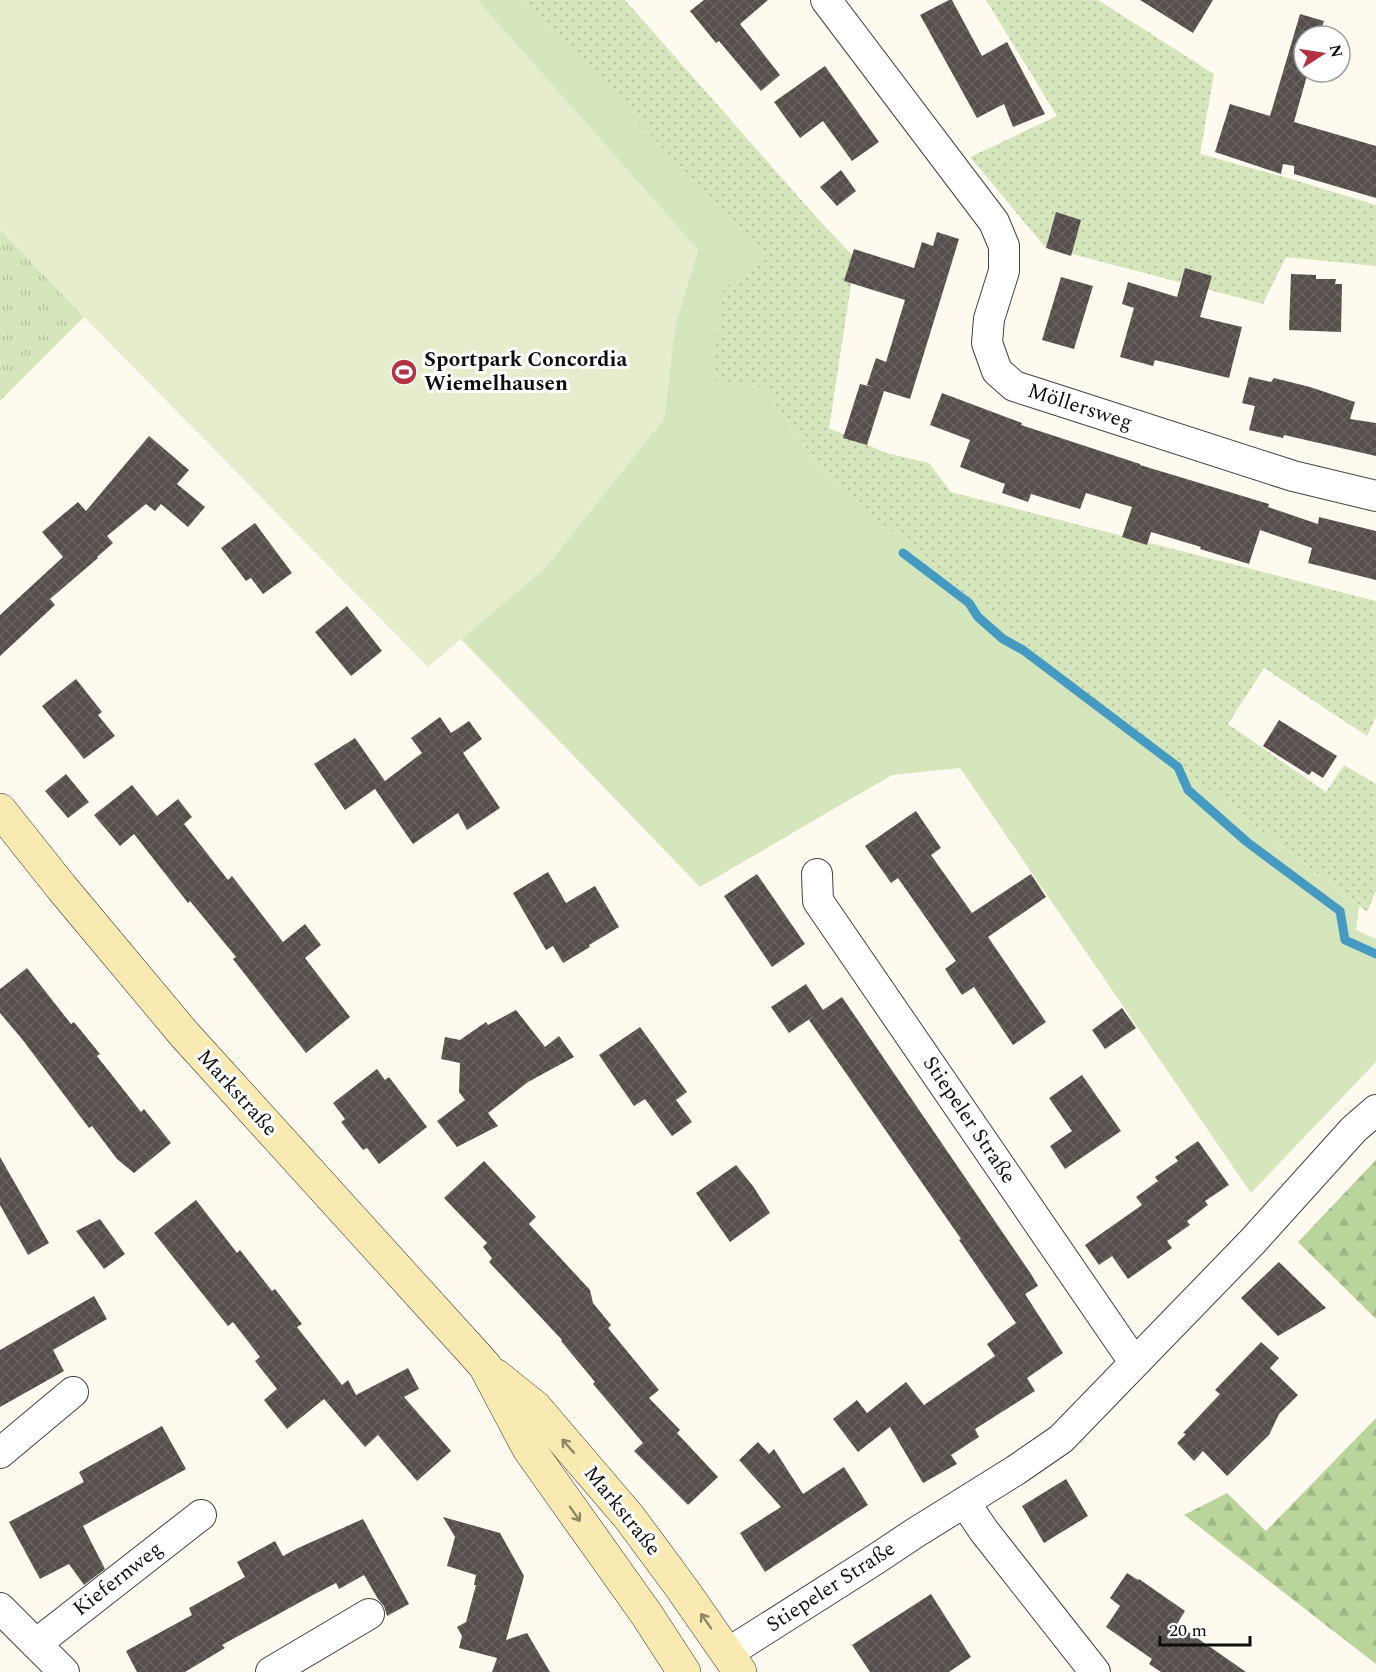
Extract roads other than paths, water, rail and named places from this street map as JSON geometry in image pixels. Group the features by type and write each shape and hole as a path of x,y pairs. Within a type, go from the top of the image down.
{"main road":[{"name":"Markstraße","path":"0,810 184,1034 485,1366 535,1407 629,1517 683,1590 728,1666"},
{"name":"Markstraße","path":"485,1366 529,1449 646,1615 676,1669"},
{"name":"Stiepeler Straße","path":"676,1669 728,1666"}],"street":[{"name":"Möllersweg","path":"825,0 994,222 1004,246 1004,271 989,319 987,343 997,371 1014,386 1293,476 1376,496"},
{"name":"Stiepeler Straße","path":"817,874 818,901 1134,1362"},
{"name":"Stiepeler Straße","path":"728,1666 876,1559 1062,1439 1252,1240 1354,1129 1376,1110"},
{"path":"0,1453 73,1392"},
{"path":"965,1503 984,1531 1095,1672"},
{"name":"Kiefernweg","path":"36,1644 201,1515"},
{"path":"0,1608 64,1672"},
{"path":"271,1672 369,1614"}],"waterway":[{"path":"903,553 969,603 978,617 1003,639 1023,650 1178,767 1188,790 1247,842 1340,911 1345,940 1376,954"}],"place":[{"name":"Sportpark Concordia Wiemelhausen","path":"404,372"}]}
